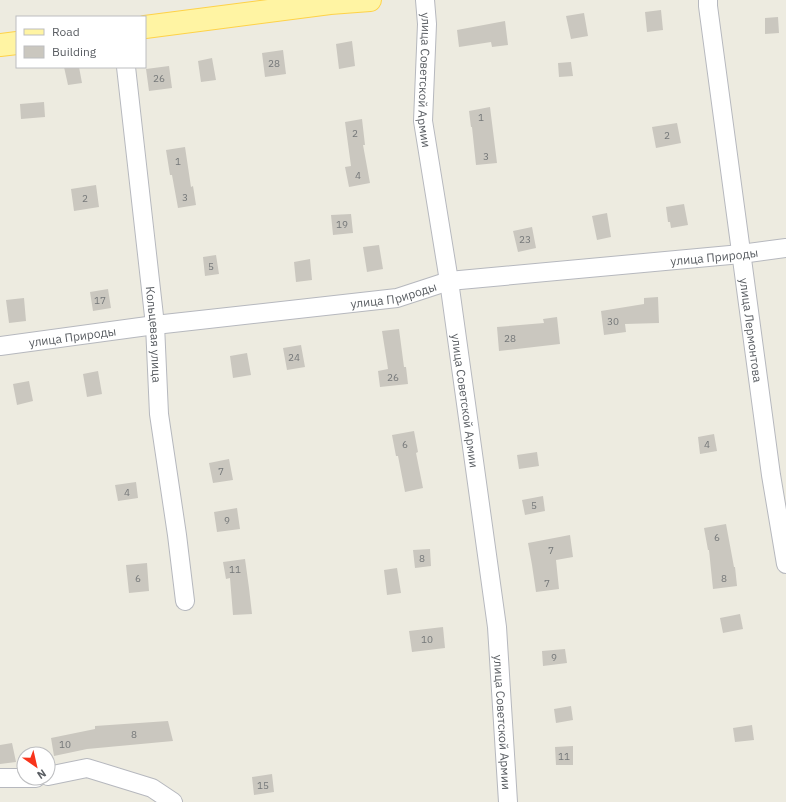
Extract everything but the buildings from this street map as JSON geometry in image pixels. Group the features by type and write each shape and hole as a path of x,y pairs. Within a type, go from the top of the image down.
{"main road":[{"path":"146,27 330,3 370,0"},
{"path":"0,45 16,43"}],"street":[{"name":"улица Советской Армии","path":"425,0 427,24 423,121 449,281 497,627 508,802"},
{"name":"улица Лермонтова","path":"708,0 771,475 786,564"},
{"name":"Кольцевая улица","path":"126,68 155,325 159,414 185,601"},
{"name":"улица Природы","path":"0,346 155,325 397,298 449,281 741,254 786,248"},
{"path":"56,774 87,768 152,788 173,802"},
{"path":"0,778 16,778"}]}
